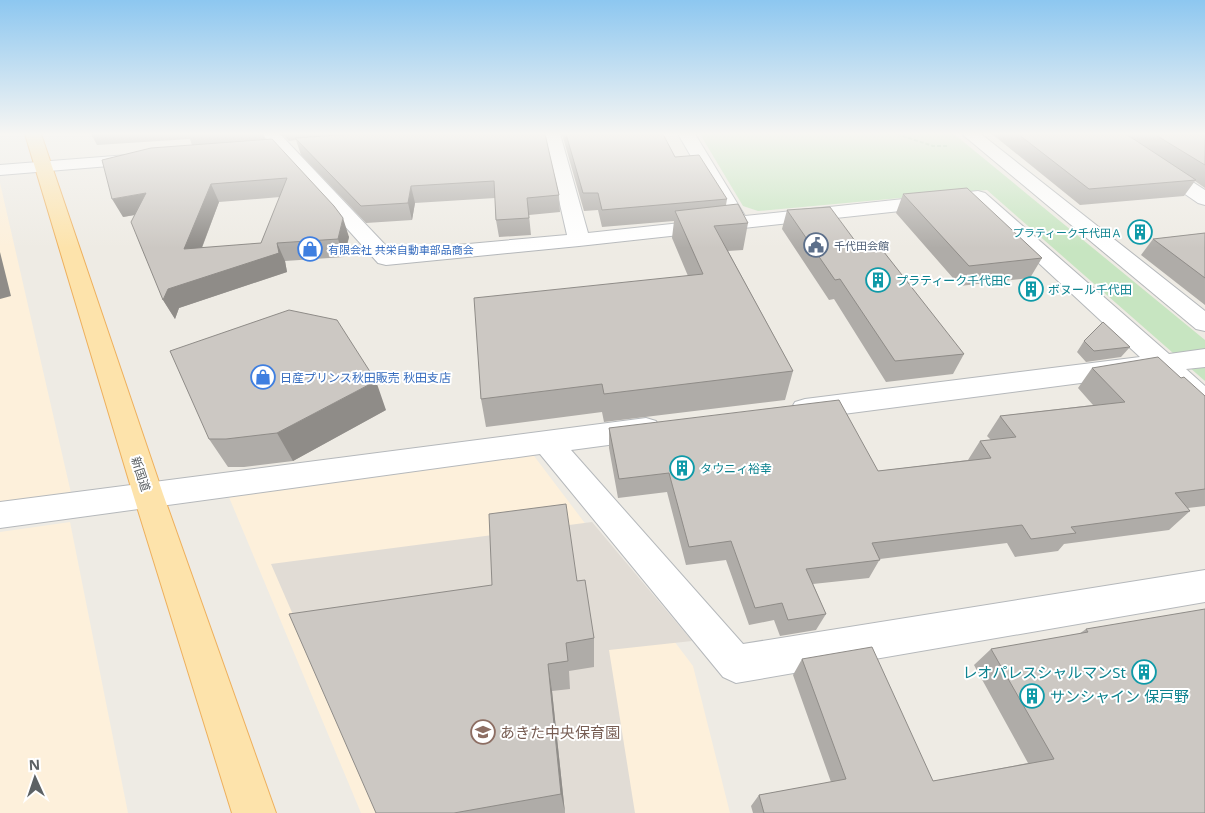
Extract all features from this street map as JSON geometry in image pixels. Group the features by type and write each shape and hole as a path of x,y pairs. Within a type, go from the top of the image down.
{"main road":[{"name":"新国道","path":"46,172 148,494 254,813"}],"street":[{"path":"305,172 386,258 580,240 978,197 1205,401"},
{"path":"562,172 580,240"},
{"path":"709,172 740,222"},
{"path":"1017,172 1205,323"},
{"path":"1164,172 1205,199"},
{"path":"782,412 1205,358"},
{"path":"0,515 674,426"},
{"path":"547,442 736,664 1205,586"}],"shaded area":[{"path":"0,183 71,493 0,502"},
{"name":"あきた中央保育園","path":"528,448 693,666 730,813 361,813 226,490"},
{"path":"70,522 128,813 0,813 0,532"},
{"name":"あきた中央保育園","path":"592,522 692,641 609,650 635,813 379,813 271,564"}],"green space":[{"path":"723,172 1000,172 1205,340 1205,381 987,190 758,211 743,206"}],"building":[{"path":"105,172 302,172 343,218 338,239 277,243 279,253 168,289 163,300 131,222 146,193 112,199","holes":["287,178 261,243 184,249 211,184"]},
{"path":"328,172 554,172 559,195 527,198 529,218 496,220 494,181 411,186 408,203 361,206"},
{"path":"577,172 710,172 727,199 602,210 598,193 583,193"},
{"path":"1067,172 1184,172 1196,180 1089,189"},
{"path":"967,188 1042,258 969,266 903,194"},
{"path":"738,204 748,223 714,226 793,371 604,394 602,384 481,399 474,298 703,274 675,211"},
{"path":"830,207 861,249 880,247 964,354 895,361 840,279 835,280 787,210"},
{"path":"1205,233 1205,278 1153,239"},
{"path":"289,310 337,320 376,381 277,433 209,439 170,351"},
{"path":"1103,322 1130,347 1094,351 1084,341"},
{"path":"1158,357 1205,396 1205,489 1175,493 1190,511 1071,527 1076,533 1031,539 1022,525 872,543 880,560 806,569 826,614 788,620 782,603 755,608 731,541 689,547 669,473 619,479 609,428 839,400 878,471 991,458 980,441 1016,437 1000,416 1125,402 1092,368"},
{"name":"あきた中央保育園","path":"566,504 577,581 585,580 594,638 566,643 568,661 548,664 561,794 454,813 376,813 289,614 492,585 489,514"},
{"path":"1205,609 1205,813 764,813 759,795 846,779 802,659 872,647 933,781 1054,759 991,649 1088,632 1086,629"}],"place":[{"name":"プラティーク千代田Ａ","path":"1140,232"},
{"name":"千代田会館","path":"816,245"},
{"name":"有限会社 共栄自動車部品商会","path":"310,249"},
{"name":"プラティーク千代田C","path":"878,280"},
{"name":"ボヌール千代田","path":"1031,289"},
{"name":"日産プリンス秋田販売 秋田支店","path":"263,377"},
{"name":"タウニィ裕幸","path":"682,468"},
{"name":"レオパレスシャルマンSt","path":"1144,672"},
{"name":"サンシャイン 保戸野","path":"1032,696"},
{"name":"あきた中央保育園","path":"483,732"}]}
